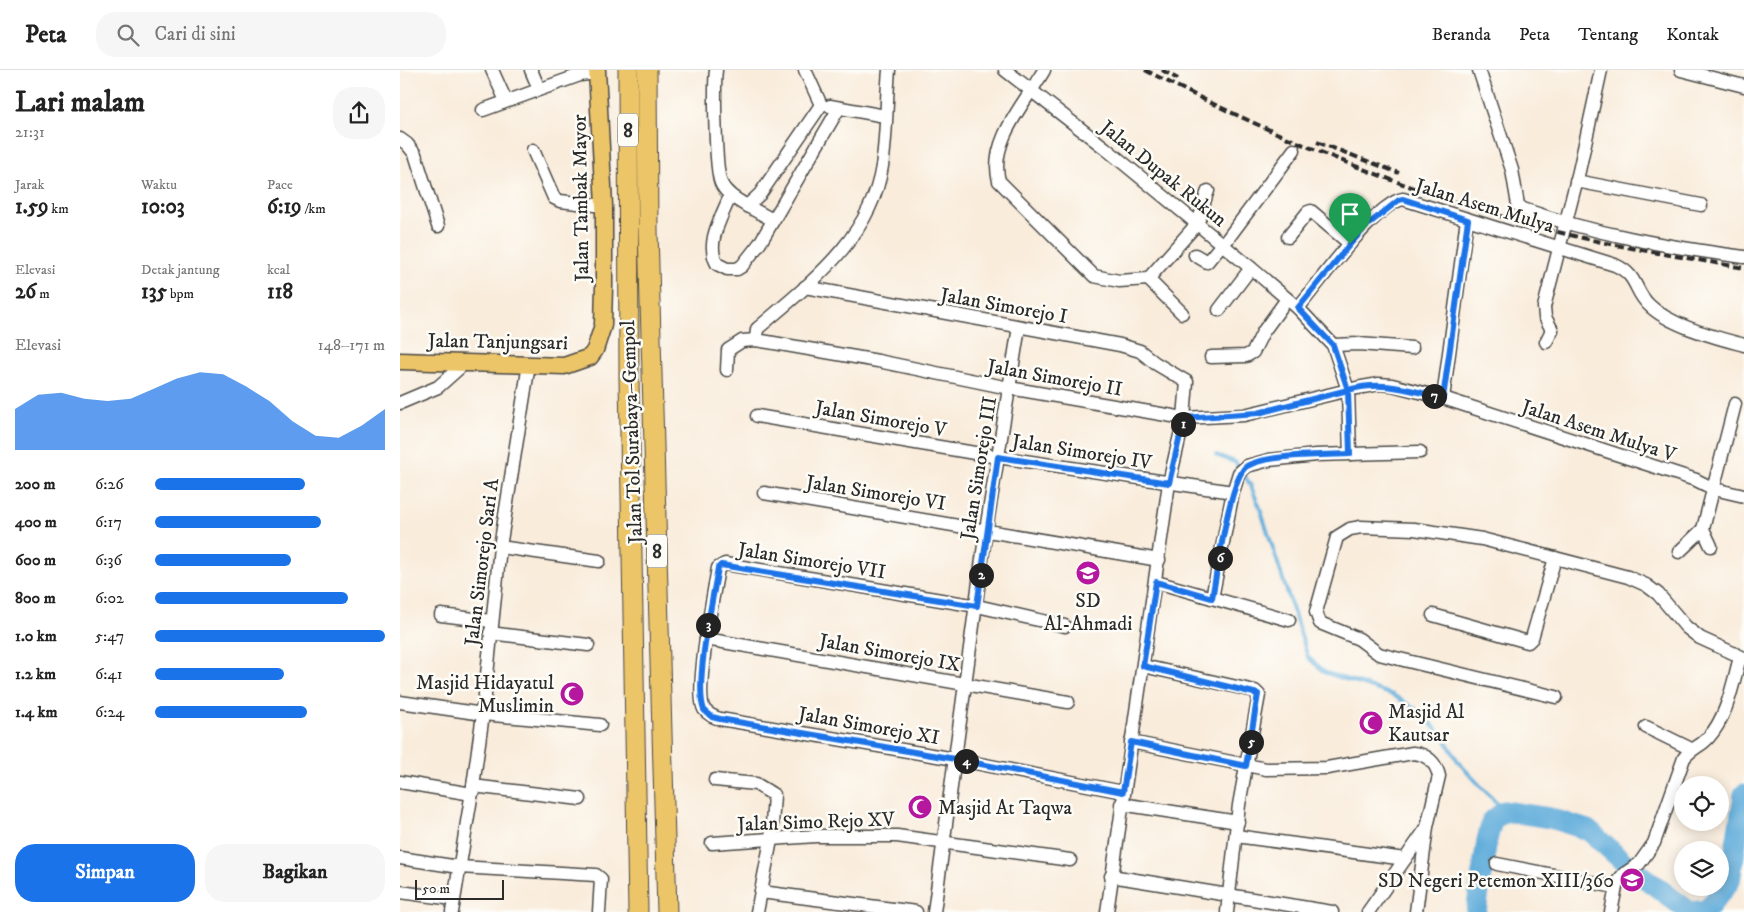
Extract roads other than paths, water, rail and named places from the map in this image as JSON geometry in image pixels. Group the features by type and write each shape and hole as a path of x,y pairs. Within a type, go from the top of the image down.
{"highway":[{"name":"Jalan Tol Surabaya–Gempol","path":"628,70 638,912"},
{"name":"Jalan Tol Surabaya–Gempol","path":"647,70 648,189 667,912"}],"main road":[{"name":"Jalan Tambak Mayor","path":"597,72 604,206 603,325"},
{"name":"Jalan Tanjungsari","path":"400,361 564,366 590,357 600,340 603,325"}],"street":[{"path":"492,70 506,101"},
{"path":"531,70 539,90"},
{"path":"716,70 714,87 720,182 730,196 773,220"},
{"path":"806,70 821,104"},
{"path":"726,370 728,350 742,341 756,340 757,329 805,288 845,248 857,229 876,191 882,167 889,70"},
{"name":"Jalan Dupak Rukun","path":"1004,70 1105,148 1251,268 1298,308 1333,345"},
{"path":"1044,70 1006,134 1001,146 998,163 999,181 1094,276 1119,281 1148,279 1196,224 1201,216 1208,190"},
{"path":"1479,70 1512,170 1518,205 1565,223 1642,240 1744,256"},
{"path":"1546,342 1552,330 1545,317 1544,307 1576,181 1601,70"},
{"path":"1681,70 1744,86"},
{"path":"483,110 539,90 578,73 597,72"},
{"path":"747,206 760,194 821,104"},
{"path":"821,104 885,116"},
{"path":"730,196 713,237 712,254 720,267 737,269 742,266 773,220 839,108"},
{"path":"400,139 415,154 438,226"},
{"path":"533,150 554,198 560,201 604,206"},
{"path":"1195,255 1208,262 1223,245 1294,150"},
{"path":"1576,181 1701,205"},
{"name":"Jalan Asem Mulya","path":"1298,308 1366,226 1399,200 1403,199 1560,247 1571,253 1615,265 1629,273 1642,297 1658,313 1708,335 1744,345"},
{"path":"1288,237 1308,212 1311,211 1350,244"},
{"path":"1443,398 1468,220"},
{"path":"1219,310 1251,268"},
{"path":"1148,279 1182,313"},
{"name":"Jalan Simorejo I","path":"805,288 1019,326 1140,351 1155,363 1187,382 1184,418"},
{"path":"1211,357 1246,356 1253,352 1263,332 1287,299"},
{"name":"Jalan Simorejo III","path":"934,912 942,842 977,606 986,530 1019,326"},
{"name":"Jalan Simorejo II","path":"756,340 878,361 1009,388 1184,418 1258,413 1348,390"},
{"path":"1350,454 1348,390 1333,345 1359,344 1412,348"},
{"path":"400,403 438,387 466,362"},
{"name":"Jalan Simorejo Sari A","path":"453,906 473,790 483,714 500,547 529,364"},
{"name":"Jalan Asem Mulya V","path":"1348,390 1379,384 1392,385 1443,398 1696,480 1714,489 1744,496"},
{"path":"1679,552 1704,529 1735,404"},
{"name":"Jalan Simorejo V","path":"757,416 998,457"},
{"path":"1107,912 1169,483 1184,418"},
{"path":"1212,598 1233,492 1243,470 1269,460 1350,454 1420,452"},
{"name":"Jalan Simorejo IV","path":"998,457 1233,492"},
{"name":"Jalan Simorejo VI","path":"764,493 1159,560"},
{"path":"1556,697 1380,654 1359,639 1320,623 1316,612 1337,537 1350,529 1360,526 1414,529 1482,539 1628,577 1646,585 1658,594 1693,633 1715,646 1742,658 1714,730 1707,739 1691,749 1679,770 1654,843 1639,864 1624,874 1615,887 1611,912"},
{"path":"1704,529 1711,546"},
{"path":"500,547 599,560"},
{"path":"1433,615 1528,642 1532,638 1556,558"},
{"name":"Jalan Simorejo VII","path":"702,704 706,639 718,568 725,564 977,606"},
{"path":"1156,582 1289,620"},
{"path":"977,606 1065,626"},
{"path":"441,615 491,627 588,645"},
{"name":"Jalan Simorejo IX","path":"706,639 1068,702"},
{"path":"1143,666 1254,691 1259,695 1246,766 1227,912"},
{"path":"400,702 483,714 600,726"},
{"name":"Jalan Simorejo XI","path":"702,704 708,714 720,719 955,759 1122,798 1238,822"},
{"path":"1646,727 1691,749"},
{"path":"1131,742 1246,766 1294,770 1327,768 1413,753 1421,754 1431,761 1439,776 1428,827 1416,912"},
{"path":"715,780 756,784 774,795 771,840 757,912"},
{"path":"400,782 580,799"},
{"path":"1368,912 1428,827"},
{"name":"Jalan Simo Rejo XV","path":"712,843 863,835 897,836 1070,860"},
{"path":"1236,836 1405,859"},
{"path":"400,858 459,867 596,875 602,879 599,912"},
{"path":"1496,864 1615,887"},
{"path":"1112,876 1332,912"},
{"path":"400,892 453,906"},
{"path":"760,892 916,912"}],"waterway":[{"path":"1216,455 1235,462 1250,484 1259,505 1308,657 1324,672 1393,695 1417,710 1443,736 1459,763 1504,811"},
{"path":"1476,912 1487,840 1492,821 1504,811 1550,818 1588,830 1626,864 1690,912 1707,910 1730,881 1744,794"}],"railway":[{"path":"1145,70 1297,142 1349,164 1455,202 1562,233 1744,268"},
{"path":"1162,70 1178,79"},
{"path":"1317,142 1399,173"}],"place":[{"name":"SD Al-Ahmadi","path":"1088,573"},
{"name":"Masjid Hidayatul Muslimin","path":"572,694"},
{"name":"Masjid Al Kautsar","path":"1371,723"},
{"name":"Masjid At Taqwa","path":"920,807"},
{"name":"SD Negeri Petemon XIII/360","path":"1632,880"}]}
